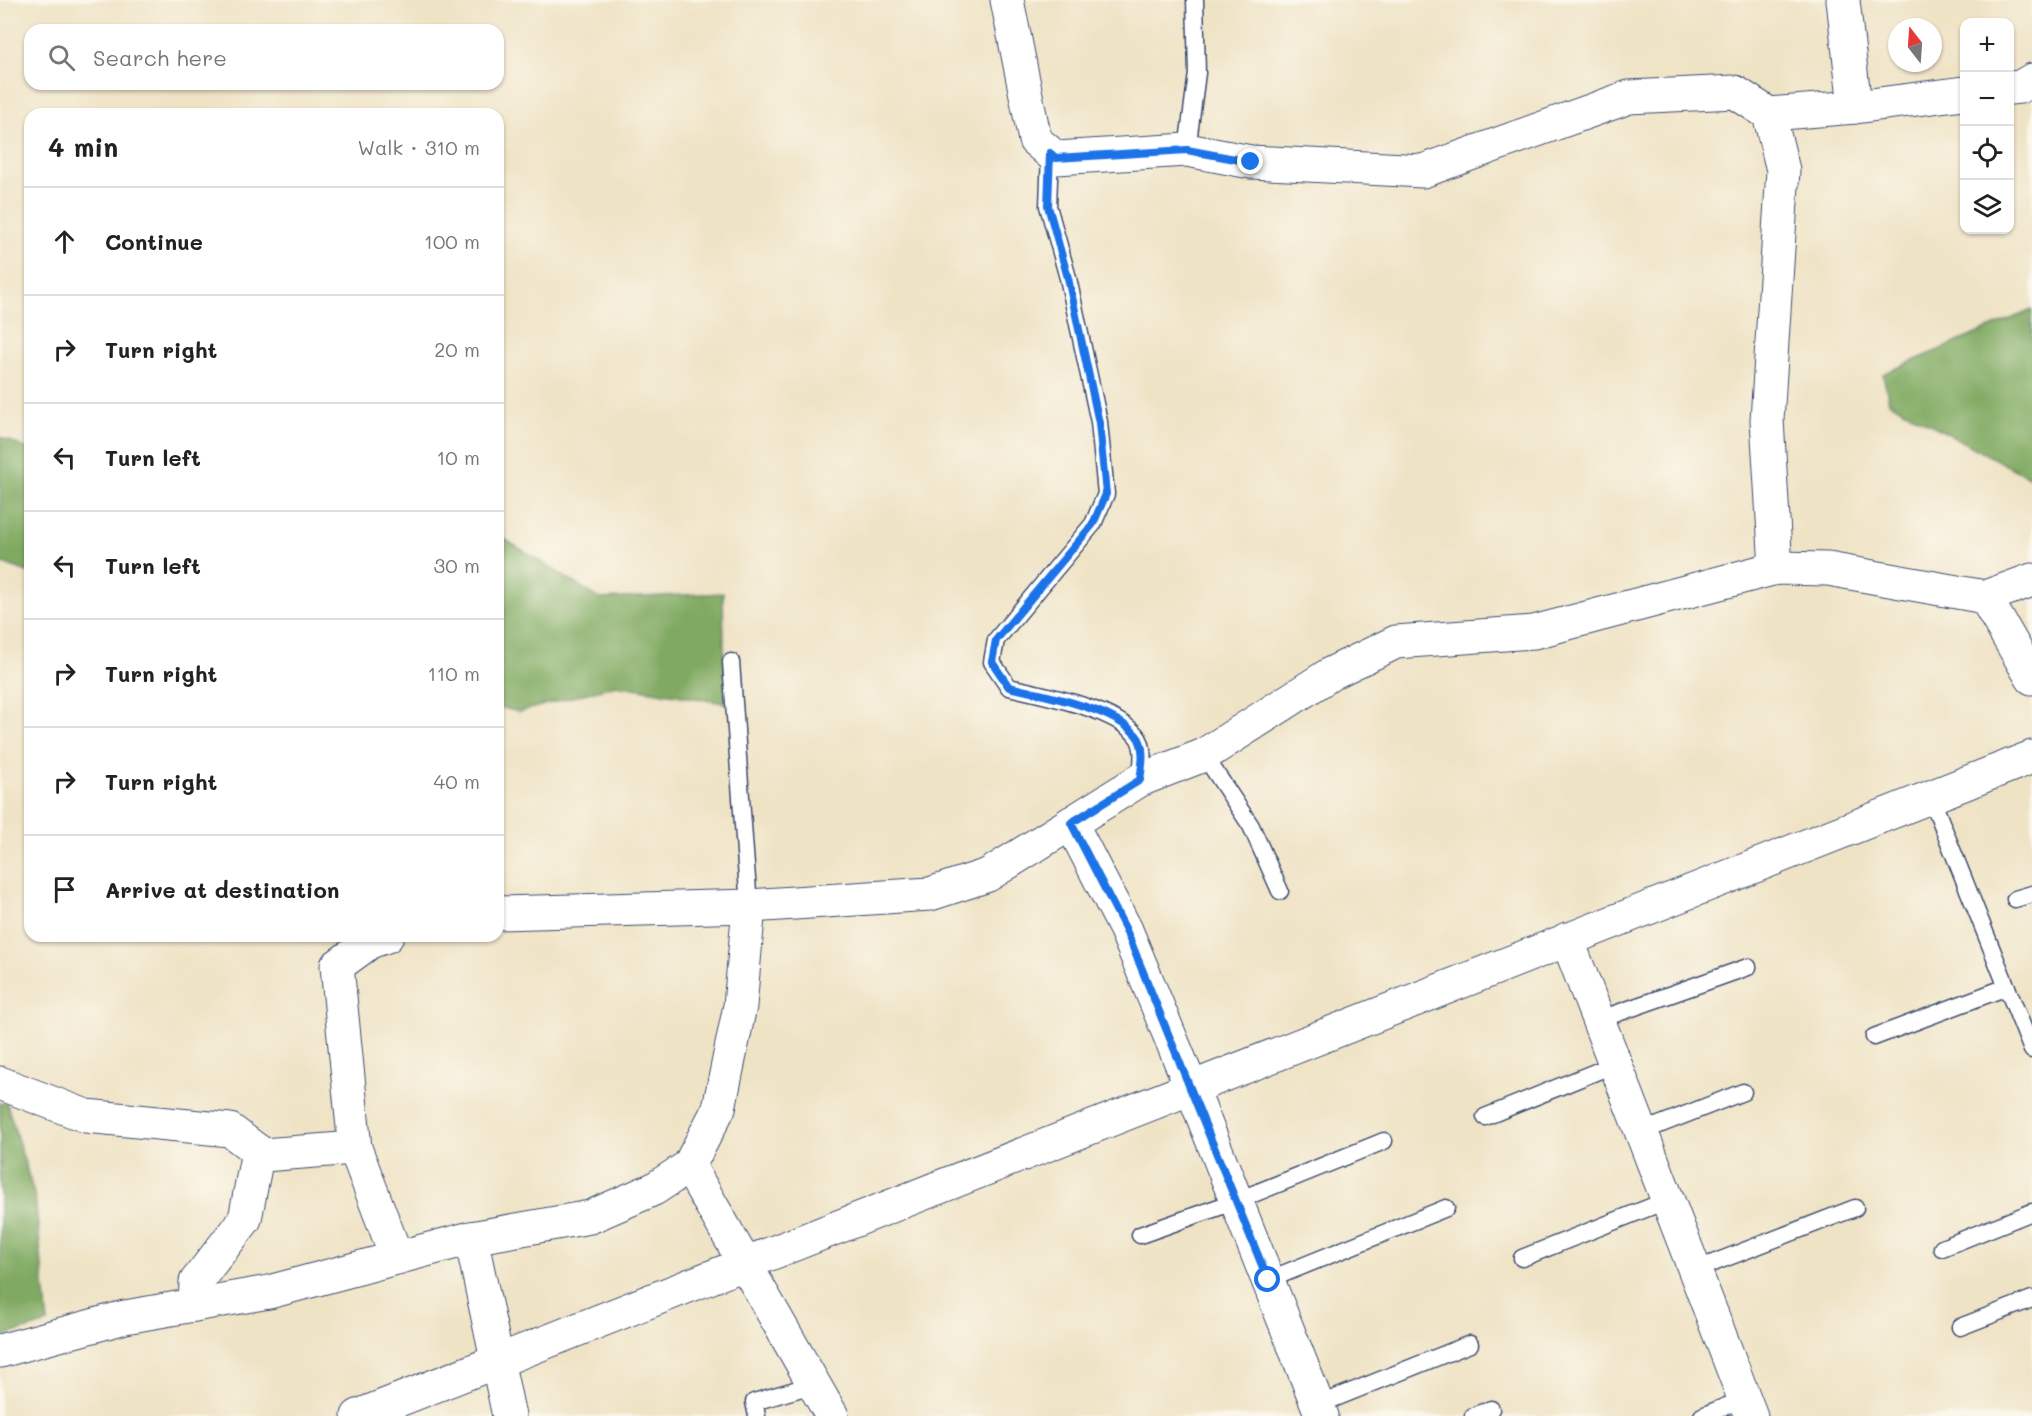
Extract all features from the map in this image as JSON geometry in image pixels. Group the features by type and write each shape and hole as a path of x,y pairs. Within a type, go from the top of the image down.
{"street":[{"path":"1007,0 1035,140 1056,158 1187,150 1251,162 1423,171 1629,97 1735,92 1768,114 1855,107 1960,94"},
{"path":"1843,0 1855,107"},
{"path":"2014,88 2032,80"},
{"path":"1768,114 1783,170 1767,420 1776,568"},
{"path":"504,913 749,906 930,894 988,875 1140,780 1204,755 1332,673 1396,642 1534,632 1776,568 1828,569 1984,597 2032,580"},
{"path":"1984,597 2032,678"},
{"path":"358,1416 2032,757"},
{"path":"1071,823 1126,930 1320,1411"},
{"path":"0,1351 125,1317 269,1292 471,1238 590,1217 654,1189 689,1166 718,1108 740,1006 749,906"},
{"path":"1567,939 1748,1407"},
{"path":"370,942 337,966 355,1148 398,1258"},
{"path":"0,1083 86,1116 231,1130 263,1155 355,1148"},
{"path":"195,1305 196,1282 245,1219 258,1150"},
{"path":"689,1166 832,1416"},
{"path":"471,1238 508,1416"}],"lane":[{"path":"1187,150 1197,73 1195,0"},
{"path":"1050,153 1048,206 1068,278 1099,423 1106,494 1093,524 996,640 992,662 1009,687 1062,700 1116,719 1123,724 1137,736 1144,759 1140,780"},
{"path":"730,662 749,906"},
{"path":"1204,755 1251,826 1280,891"},
{"path":"1931,797 2032,1050"},
{"path":"2015,899 2032,894"},
{"path":"1598,1020 1748,967"},
{"path":"1874,1037 2007,987"},
{"path":"1485,1117 1615,1064"},
{"path":"1641,1132 1743,1092"},
{"path":"1140,1235 1236,1201 1384,1141"},
{"path":"1522,1258 1668,1200"},
{"path":"1695,1270 1854,1208"},
{"path":"1268,1280 1446,1209"},
{"path":"1941,1248 2032,1212"},
{"path":"1960,1327 2032,1299"},
{"path":"1320,1411 1470,1344"},
{"path":"757,1416 754,1402 812,1384"},
{"path":"1702,1416 1748,1407"},
{"path":"1473,1416 1491,1409"}],"green space":[{"path":"2032,310 2032,479 1889,402 1883,374"},
{"path":"0,437 24,447 24,571 0,562"},
{"path":"504,539 600,599 723,593 725,703 616,685 519,712 504,708"},
{"path":"0,1103 7,1104 35,1197 48,1323 0,1337"}],"route":[{"path":"1251,162 1187,150 1056,158 1050,153 1048,206 1068,278 1099,423 1106,494 1093,524 996,640 992,662 1009,687 1062,700 1116,719 1137,736 1144,759 1140,780 1071,823 1126,930 1268,1280"}]}
